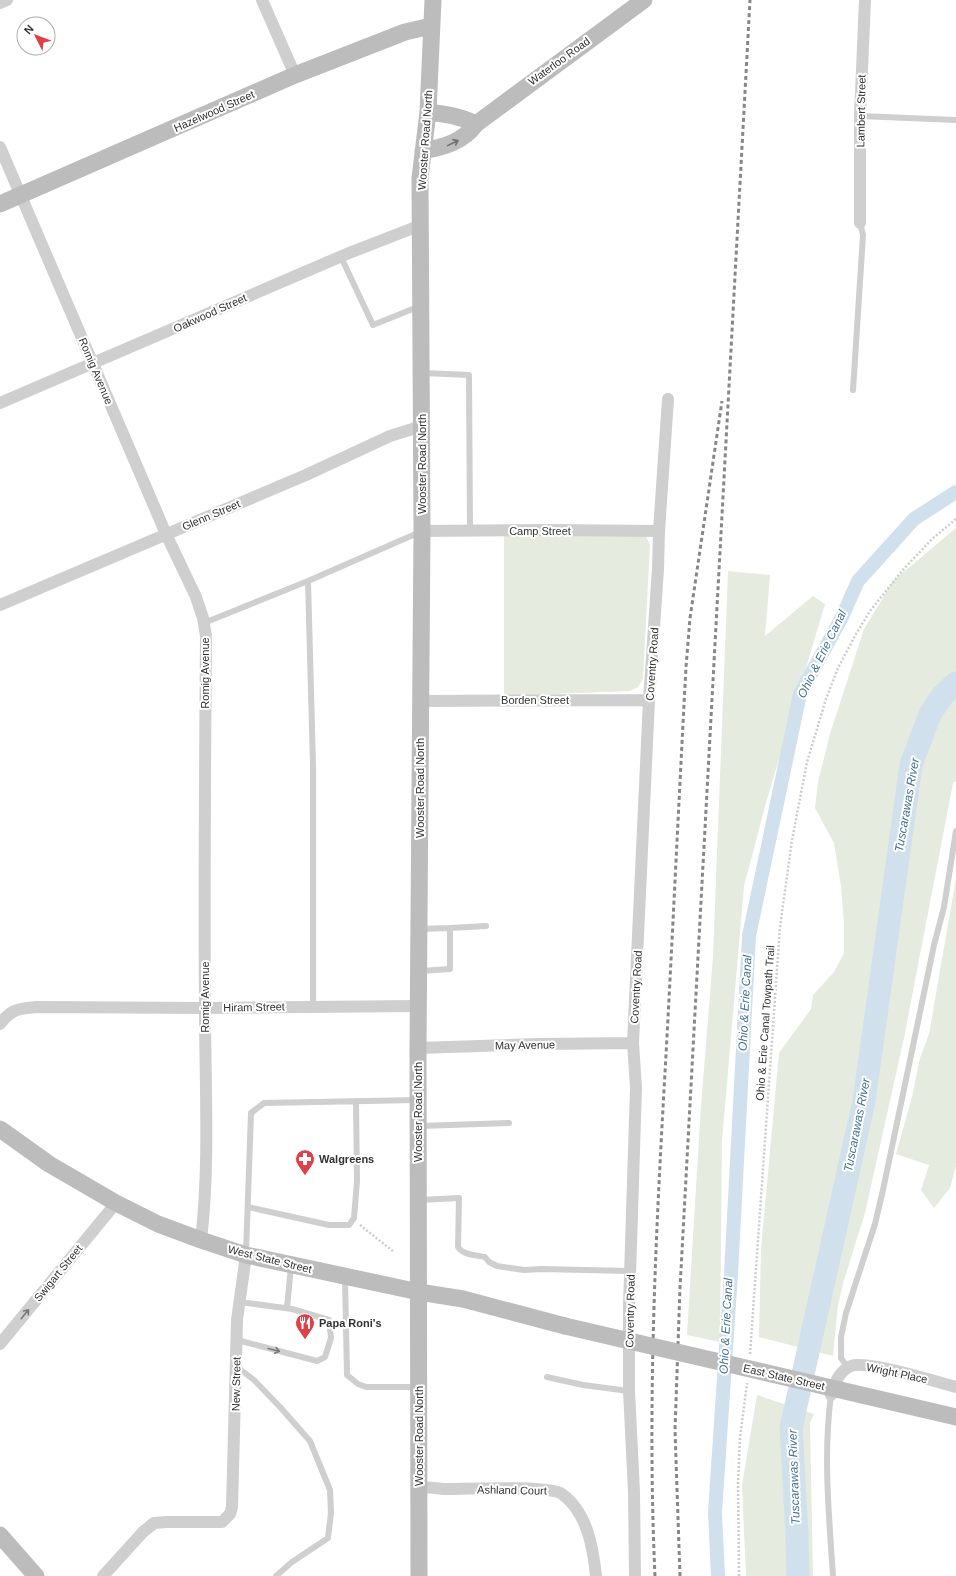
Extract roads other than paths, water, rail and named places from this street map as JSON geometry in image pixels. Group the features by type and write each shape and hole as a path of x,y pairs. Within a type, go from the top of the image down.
{"main road":[{"name":"Wooster Road North","path":"419,1576 418,1006 422,531 420,178 428,112 433,0"},
{"name":"Waterloo Road","path":"423,151 445,147 461,139 469,133 476,124 644,0"},
{"name":"Hazelwood Street","path":"0,204 295,75 405,32 431,26"},
{"path":"428,112 449,114 464,118 476,124"},
{"name":"West State Street","path":"0,1129 49,1164 116,1203 158,1224 201,1240 246,1255 419,1292 463,1299 565,1326"},
{"name":"East State Street","path":"565,1326 956,1417"},
{"path":"0,1537 36,1576"}],"street":[{"path":"0,3 7,0"},
{"path":"262,0 295,75"},
{"name":"Lambert Street","path":"860,223 860,116 865,0"},
{"name":"Romig Avenue","path":"0,147 166,534 196,597 204,623 206,636 204,1008 206,1162 205,1202 201,1240"},
{"name":"Oakwood Street","path":"0,403 341,257 421,225"},
{"name":"Coventry Road","path":"635,1576 634,1492 629,1391 630,1271 636,1088 633,1044 649,700 668,399"},
{"name":"Glenn Street","path":"0,604 306,474 390,436 422,426"},
{"name":"Camp Street","path":"422,531 659,531"},
{"name":"Borden Street","path":"421,700 649,700"},
{"name":"Hiram Street","path":"0,1024 6,1016 17,1009 24,1008 418,1006"},
{"name":"May Avenue","path":"418,1048 538,1044 633,1044"},
{"name":"Swigart Street","path":"0,1344 116,1203"},
{"name":"New Street","path":"103,1576 143,1532 154,1523 222,1522 230,1514 232,1507 237,1340 246,1255"},
{"name":"Wright Place","path":"848,1368 852,1365 874,1366 956,1387"},
{"path":"831,1395 835,1381 843,1371 848,1368"},
{"name":"Ashland Court","path":"419,1487 443,1489 543,1489 561,1493 575,1508 586,1529 594,1552 596,1576"}],"lane":[{"path":"860,116 956,120"},
{"path":"853,390 863,235 860,223"},
{"path":"341,257 373,325 421,305"},
{"path":"422,373 469,375 470,531"},
{"path":"204,623 308,581 422,531"},
{"path":"308,581 313,765 312,1006"},
{"path":"848,1368 841,1358 841,1337 846,1313 875,1224 883,1190 934,945 944,906 956,831"},
{"path":"419,929 486,926"},
{"path":"419,971 450,969 450,928"},
{"path":"246,1255 251,1113 264,1103 418,1100"},
{"path":"248,1207 329,1225 349,1225 354,1218 357,1181 356,1102"},
{"path":"418,1126 510,1123"},
{"path":"419,1200 459,1198 458,1247 464,1253 485,1257 489,1262 497,1266 524,1270 630,1271"},
{"path":"287,1308 292,1265"},
{"path":"345,1276 347,1375 358,1384 366,1387 419,1387"},
{"path":"237,1340 317,1361 325,1357 331,1338 329,1320 287,1308 240,1302"},
{"path":"236,1366 254,1380 310,1441 330,1490 331,1513 328,1538 292,1562 276,1576"},
{"path":"548,1377 583,1385 629,1391"},
{"path":"831,1395 827,1433 827,1482 832,1576"}],"waterway":[{"name":"Ohio & Erie Canal","path":"718,1576 715,1512 731,1274 749,936 800,694 842,617 858,581 914,519 956,492"},
{"name":"Tuscarawas River","path":"798,1576 791,1428 864,1101 911,765 930,714 943,695 956,683"}],"railway":[{"path":"680,1576 675,1430 680,1288 750,0"},
{"path":"655,1576 652,1381 656,1250 686,667 690,618 722,401"}],"place":[{"name":"Walgreens","path":"305,1176"},
{"name":"Papa Roni's","path":"305,1340"}]}
